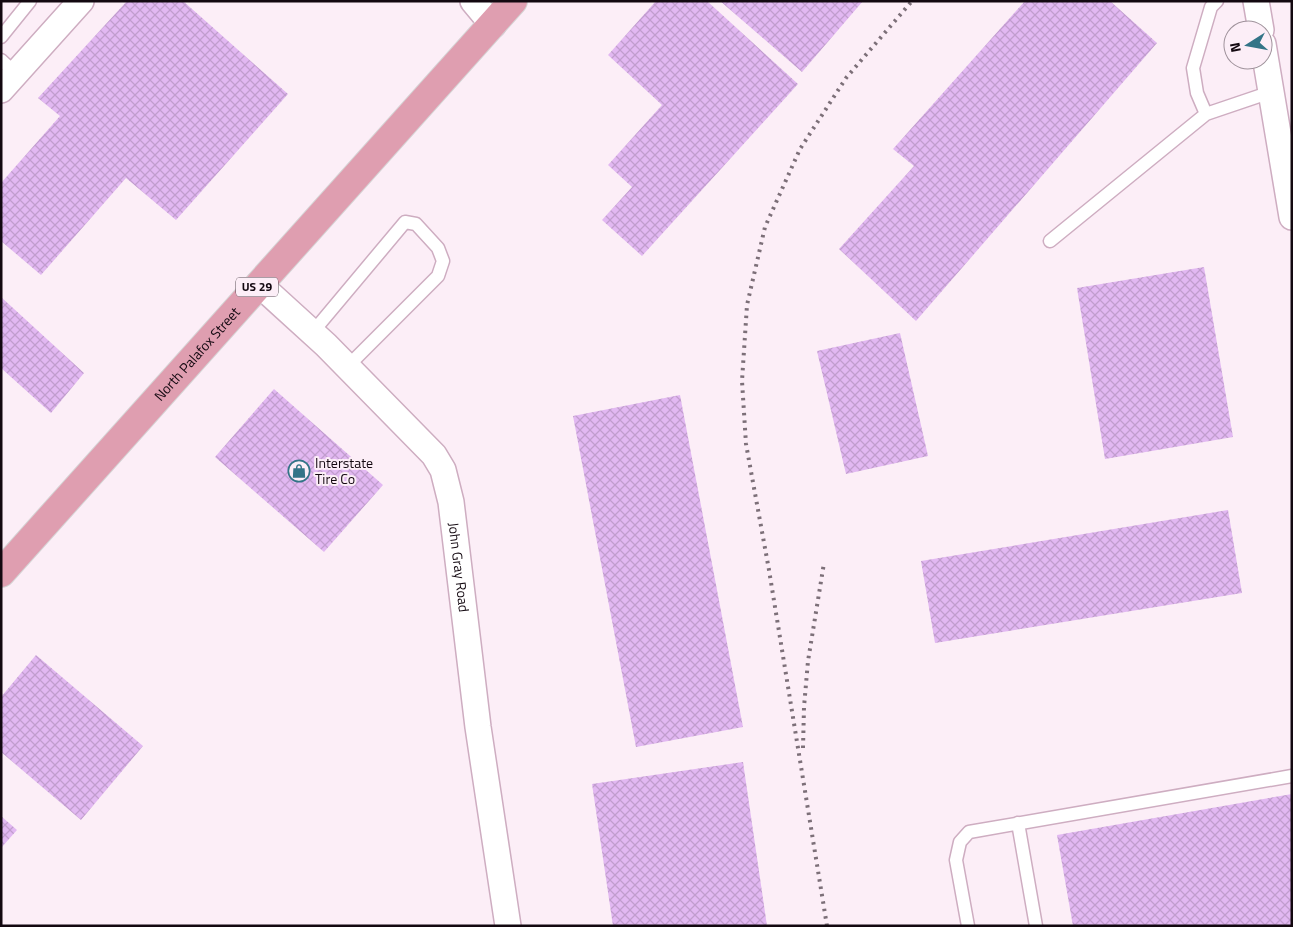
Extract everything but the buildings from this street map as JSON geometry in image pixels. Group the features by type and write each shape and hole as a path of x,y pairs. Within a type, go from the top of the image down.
{"main road":[{"name":"North Palafox Street","path":"1,573 513,1"}],"street":[{"path":"6,75 81,1"},
{"path":"473,1 492,25"},
{"path":"1256,1 1259,20"},
{"path":"1267,70 1271,92 1285,137 1292,217"},
{"name":"John Gray Road","path":"259,284 347,367 434,455 442,470 451,502 478,727 508,926"}],"lane":[{"path":"1,37 30,1"},
{"path":"1206,114 1197,93 1193,68 1211,7 1217,1"},
{"path":"1050,241 1206,114 1271,92"},
{"path":"312,333 405,222 416,224 438,248 443,261 438,276 347,367"},
{"path":"968,926 956,860 960,842 969,832 1292,776"},
{"path":"1018,823 1036,926"}],"railway":[{"path":"827,926 769,570 746,444 742,381 747,305 765,227 800,149 846,78 912,1"},
{"path":"803,748 808,661 824,563"}],"place":[{"name":"Interstate Tire Co","path":"299,471"}]}
